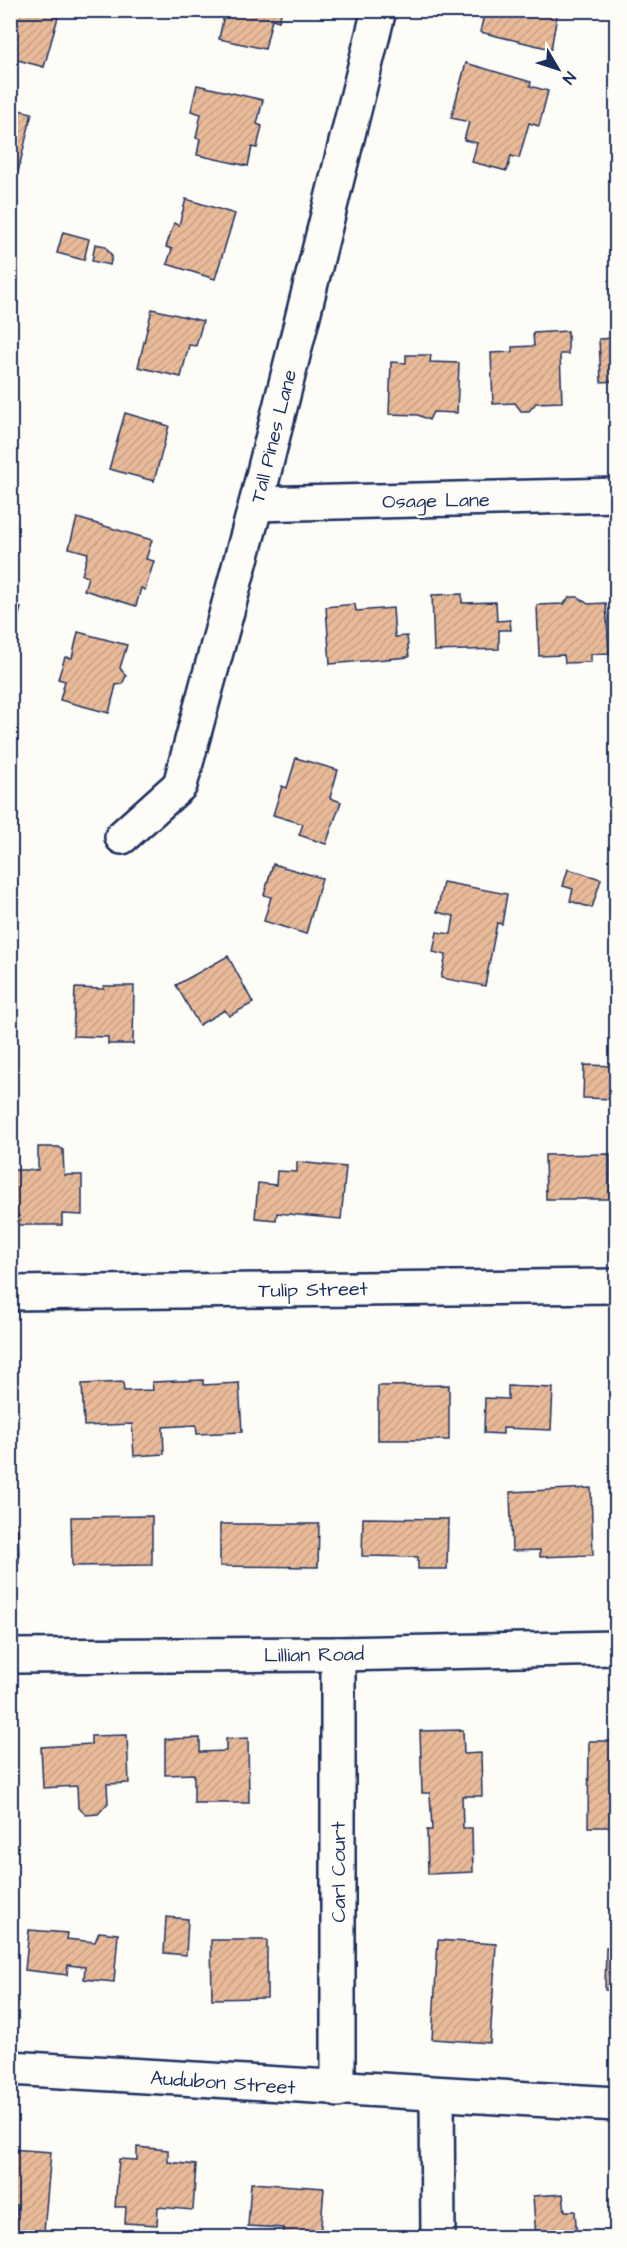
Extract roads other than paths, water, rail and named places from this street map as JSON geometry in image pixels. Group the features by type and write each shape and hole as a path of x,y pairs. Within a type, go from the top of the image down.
{"street":[{"name":"Tall Pines Lane","path":"122,837 180,785 256,504 379,10"},
{"name":"Osage Lane","path":"256,504 616,495"},
{"name":"Tulip Street","path":"10,1293 616,1286"},
{"name":"Lillian Road","path":"10,1656 338,1654 616,1648"},
{"name":"Carl Court","path":"338,1654 338,2090"},
{"name":"Audubon Street","path":"10,2068 338,2090 616,2104"},
{"path":"437,2094 438,2238"}]}
